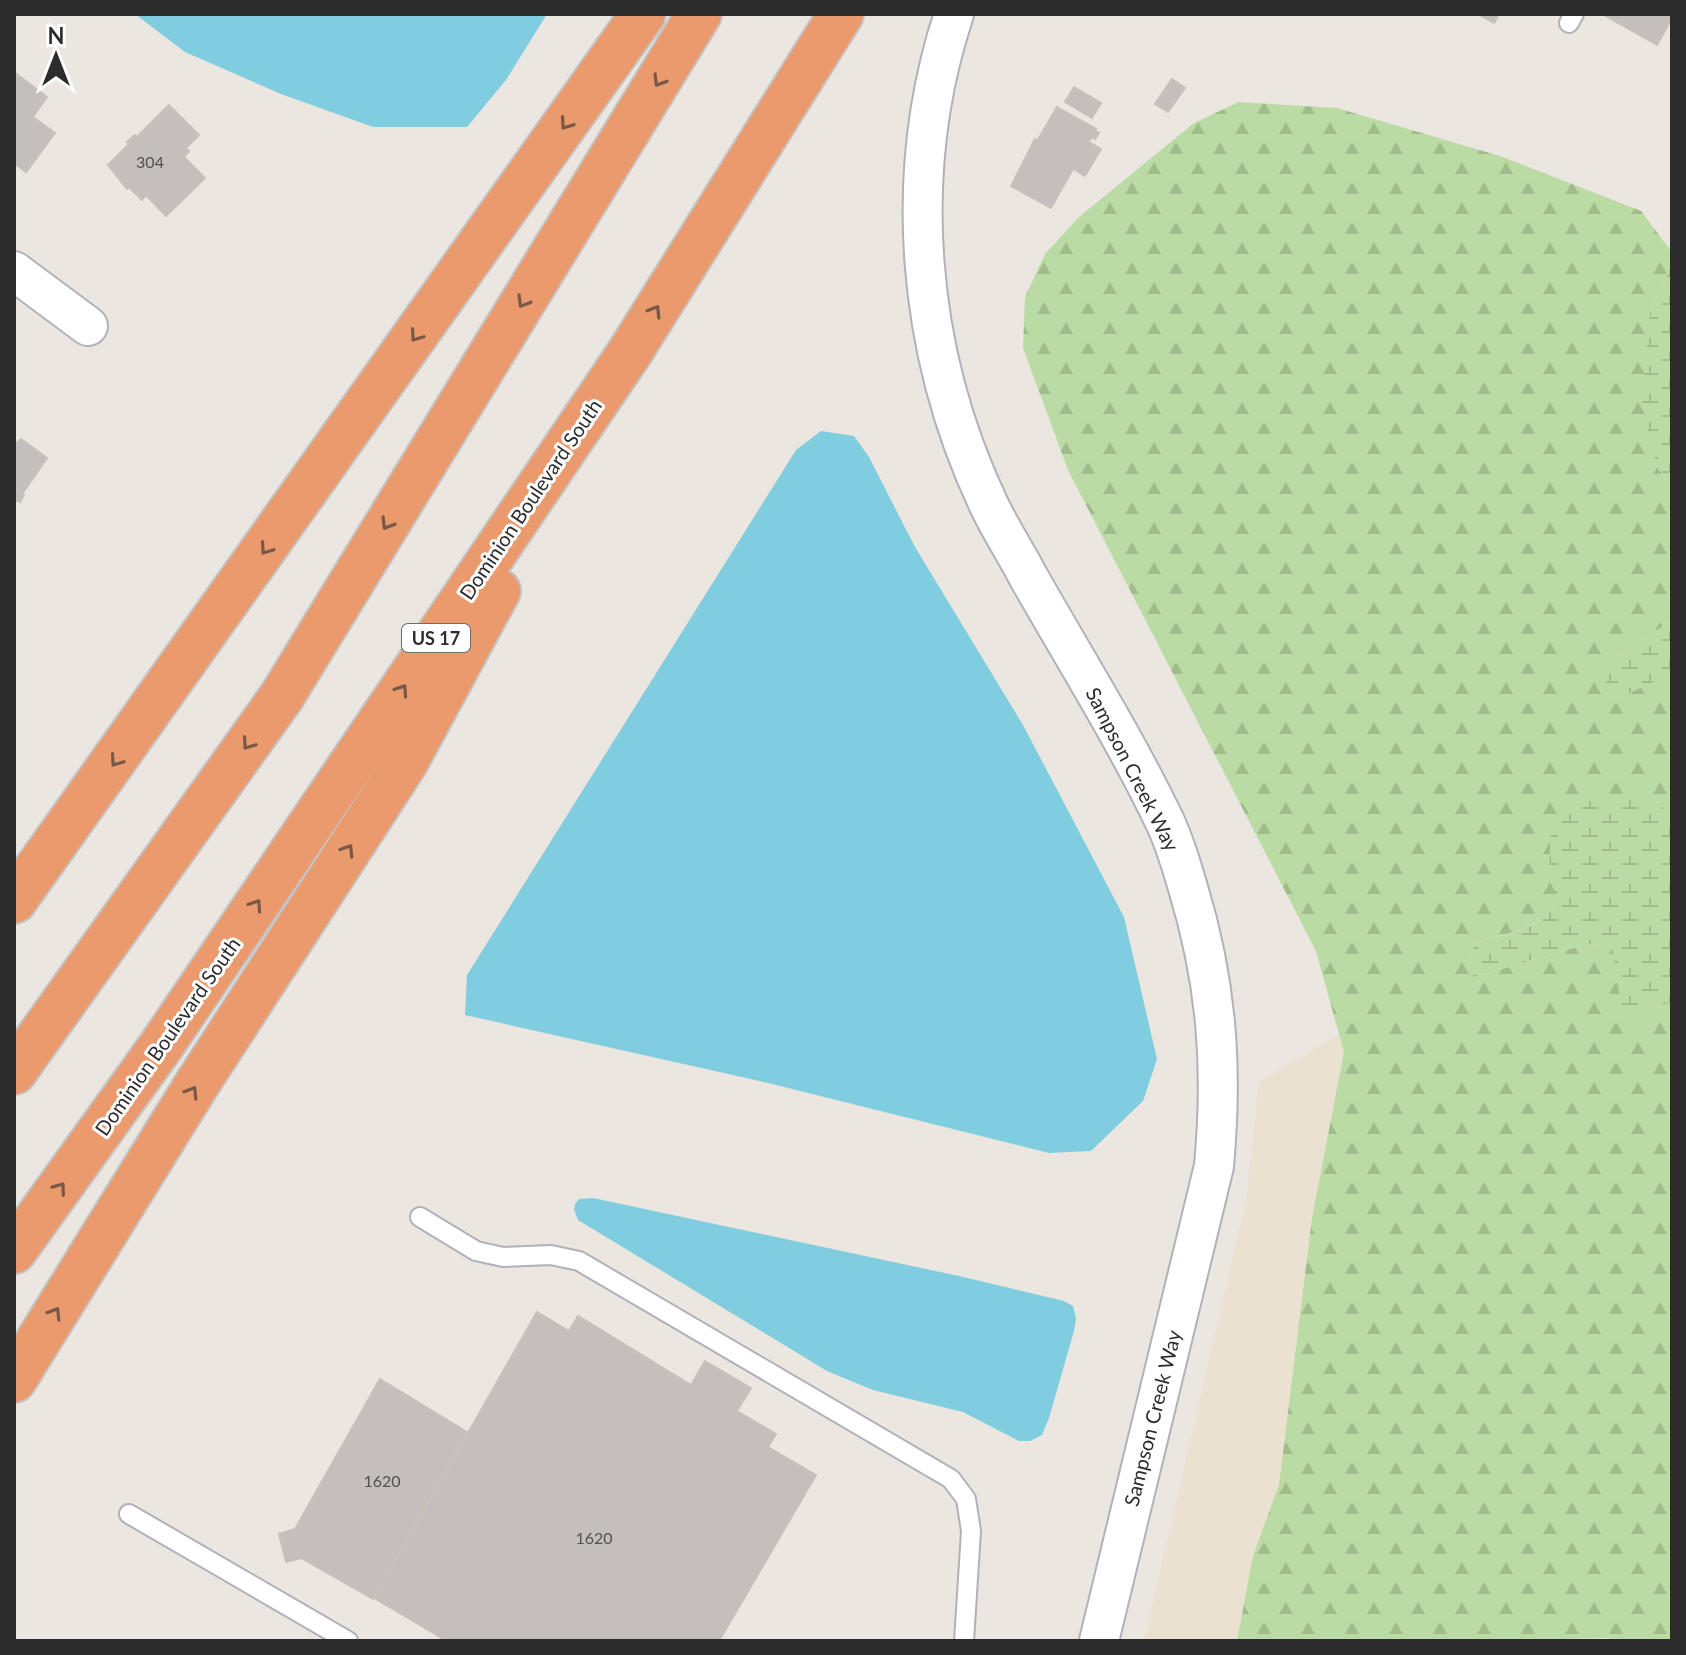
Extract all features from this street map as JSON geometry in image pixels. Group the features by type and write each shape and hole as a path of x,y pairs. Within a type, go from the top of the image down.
{"highway":[{"path":"14,901 643,14"},
{"path":"14,1072 282,696 699,14"},
{"name":"Dominion Boulevard South","path":"14,1251 161,1046 630,352 841,14"},
{"path":"14,1380 197,1084 405,763 630,352"}],"street":[{"name":"Sampson Creek Way","path":"954,14 938,69 924,168 926,292 942,379 962,442 988,505 1166,826 1201,928 1219,1049 1219,1106 1214,1166 1099,1641"},
{"path":"14,271 88,326"}],"lane":[{"path":"420,1217 476,1251 503,1257 551,1255 579,1261 951,1479 966,1499 971,1531 964,1641"},
{"path":"129,1514 348,1641"}],"shaded area":[{"path":"1672,903 1672,1641 1144,1641 1246,1200 1259,1082 1467,959"}],"green space":[{"path":"1239,102 1337,108 1503,157 1641,211 1672,252 1672,264 1650,313 1656,465 1672,489 1672,620 1613,660 1630,692 1672,673 1672,817 1654,797 1549,877 1559,898 1545,917 1524,928 1476,942 1471,953 1474,977 1587,944 1613,947 1636,1022 1654,1006 1672,1003 1672,1641 1606,1638 1237,1641 1253,1556 1279,1485 1312,1218 1344,1052 1316,951 1068,470 1023,348 1025,297 1045,254 1079,217 1194,123"},
{"path":"1672,264 1672,489 1656,465 1642,403 1650,313"},
{"path":"1672,620 1672,673 1630,693 1606,683 1613,660"},
{"path":"1654,797 1672,817 1672,1003 1654,1006 1636,1022 1623,1018 1612,947 1587,944 1473,977 1471,953 1476,942 1524,929 1545,917 1559,898 1549,877 1551,829 1577,802"}],"water":[{"path":"135,14 547,14 506,80 467,127 373,127 281,94 185,52"},
{"path":"821,431 854,436 869,457 915,547 1023,725 1124,917 1157,1059 1143,1101 1091,1151 1049,1153 768,1083 465,1015 467,975 796,450"},
{"path":"593,1198 1064,1301 1073,1306 1076,1318 1074,1331 1042,1435 1030,1441 1019,1441 963,1412 873,1390 827,1371 578,1220 575,1204 579,1199"}],"building":[{"path":"1478,14 1499,14 1494,23"},
{"path":"1607,14 1672,14 1672,18 1657,45"},
{"path":"14,72 47,97 33,117 55,133 26,172 14,163"},
{"path":"1172,79 1185,88 1168,112 1155,104"},
{"path":"1074,87 1101,103 1092,118 1065,102"},
{"path":"169,105 199,135 186,148 189,151 184,157 205,178 166,216 146,195 142,200 129,187 127,189 108,165 129,144 127,142 135,135 137,137"},
{"path":"1057,107 1096,129 1099,133 1089,142 1101,149 1085,176 1073,169 1051,208 1011,186 1035,139 1037,141"},
{"path":"21,439 47,458 22,494 20,502 17,500 14,504 14,441 17,443"},
{"path":"537,1312 569,1331 578,1316 691,1385 705,1361 751,1388 737,1411 776,1434 768,1447 816,1475 719,1641 447,1641 374,1598"},
{"path":"380,1379 467,1432 373,1599 301,1558 286,1562 279,1534 295,1529"}]}
